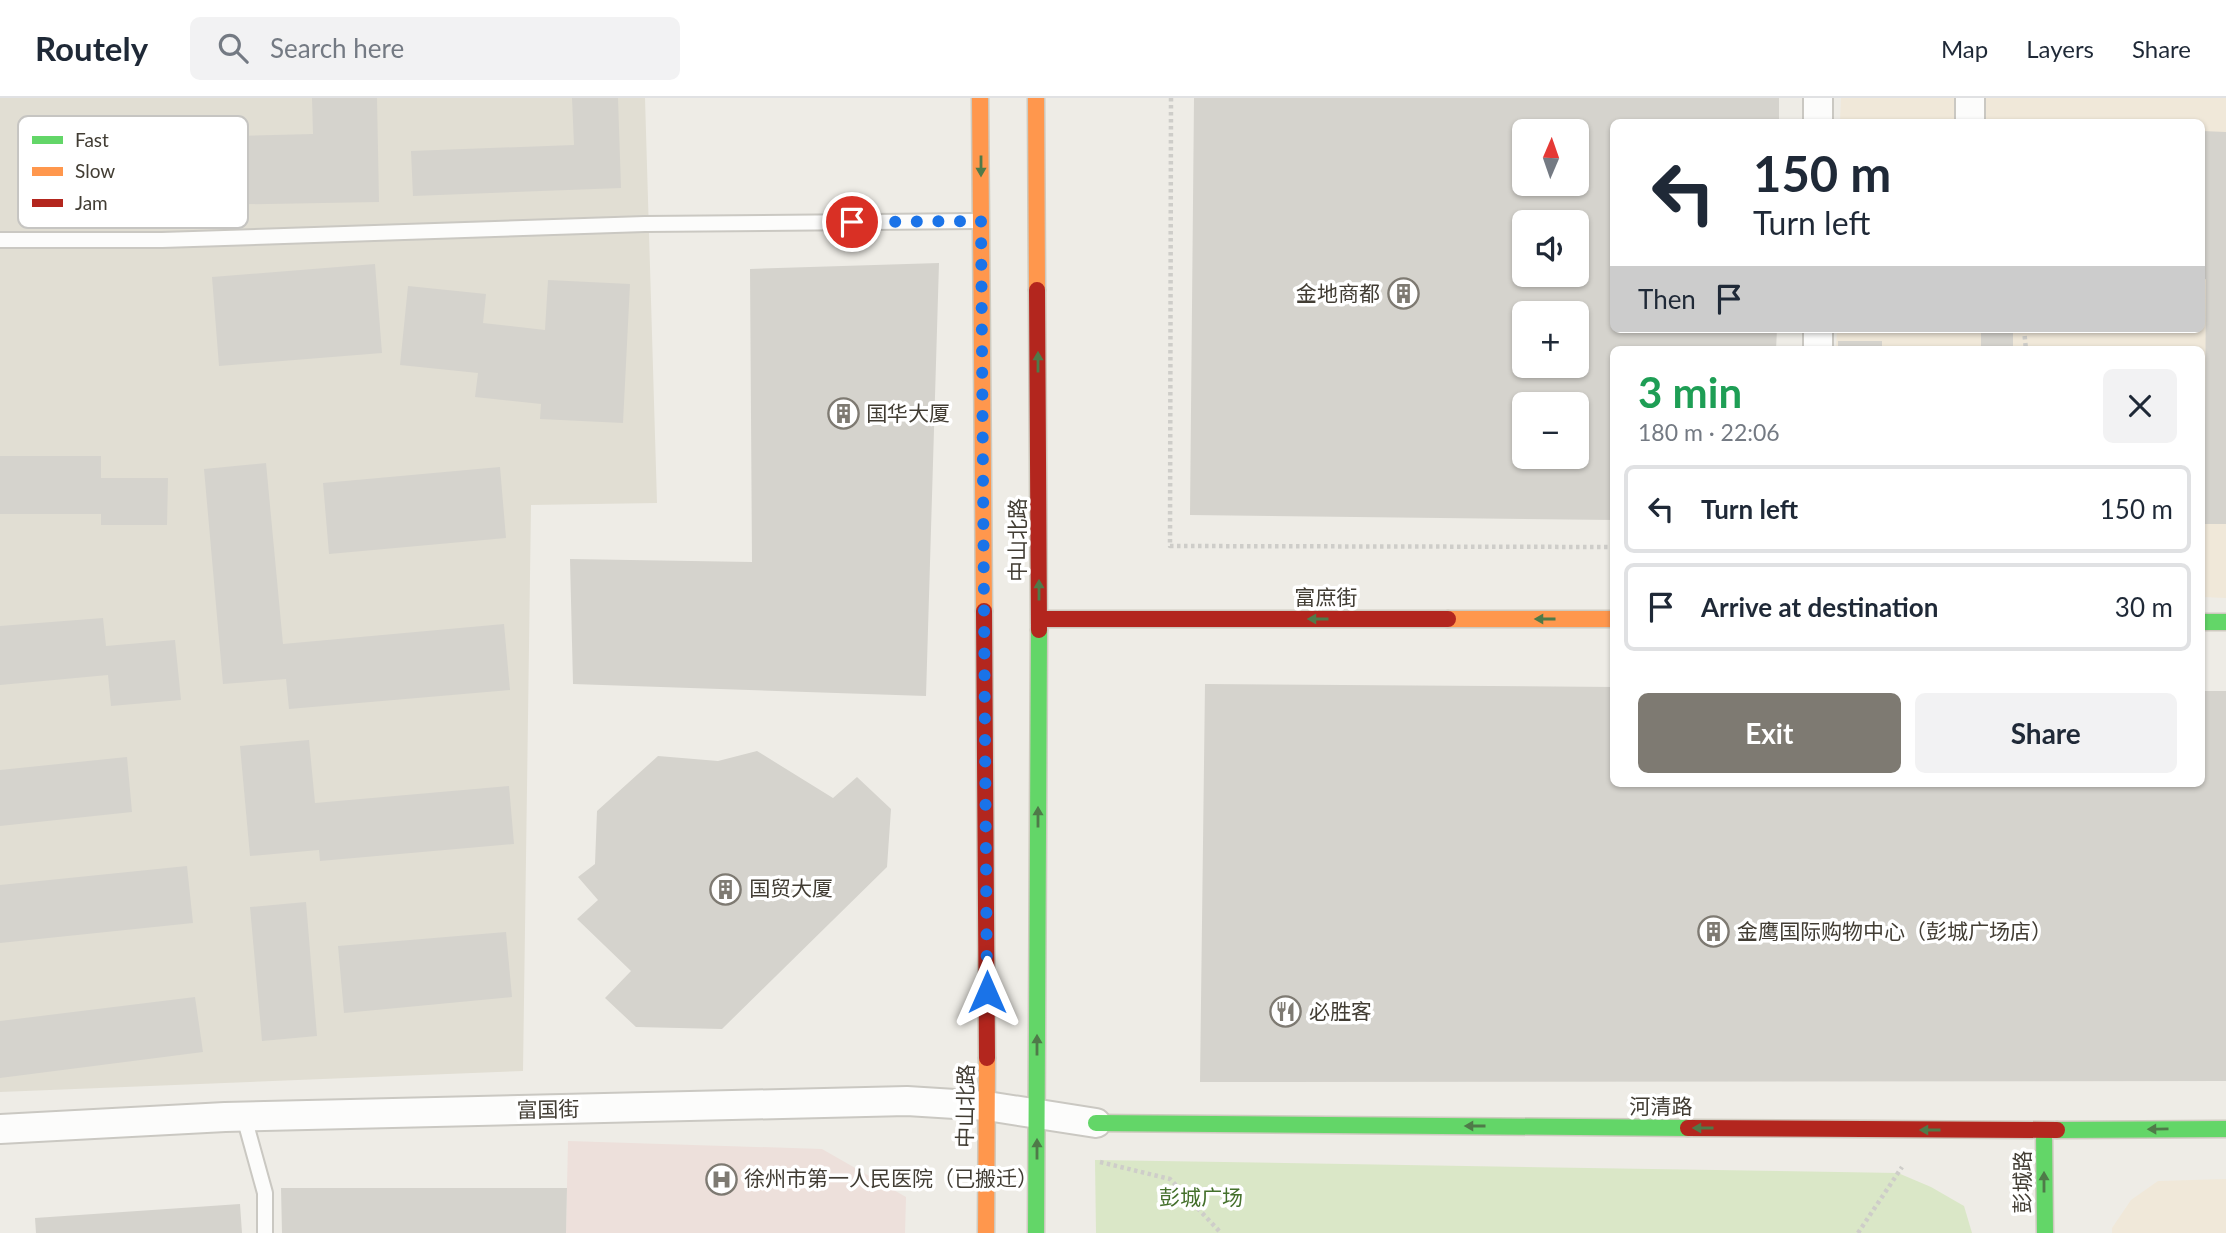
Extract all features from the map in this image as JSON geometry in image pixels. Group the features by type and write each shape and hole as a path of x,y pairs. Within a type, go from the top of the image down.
{"main road":[{"name":"中山北路","path":"980,98 986,1233"},
{"name":"中山北路","path":"1036,98 1039,619 1036,1233"},
{"name":"富庶街","path":"1039,619 1610,619"},
{"path":"2205,622 2226,622"},
{"name":"河清路","path":"1096,1123 2044,1131 2226,1129"},
{"name":"彭城路","path":"2044,1131 2045,1233"}],"street":[{"path":"1818,98 1818,119"},
{"path":"1970,98 1970,119"},
{"name":"富国街","path":"0,1129 244,1116 907,1101 987,1106 1096,1123"}],"lane":[{"path":"0,240 162,240 645,224 981,221"},
{"path":"244,1116 265,1193 265,1233"}],"path":[{"path":"1171,98 1170,546 1610,547"},
{"path":"1858,1233 1909,1156 1913,1130"},
{"path":"1095,1160 1170,1180 1222,1233"}],"shaded area":[{"path":"0,98 645,98 657,503 531,505 523,1071 0,1092"},
{"path":"1841,98 2226,98 2226,598 2205,597 2205,346 1836,346 1837,333 2205,333 2205,119 1840,119"},
{"name":"徐州市第一人民医院（已搬迁）","path":"568,1141 822,1149 906,1197 905,1233 566,1233"},
{"path":"2226,1179 2226,1233 2112,1233 2112,1228 2131,1200 2158,1181"}],"green space":[{"name":"彭城广场","path":"1095,1160 1898,1173 1931,1187 1964,1206 1972,1233 1096,1233"}],"building":[{"path":"312,98 377,98 379,202 248,204 248,136 313,134"},
{"path":"572,98 618,98 621,188 413,196 411,151 574,145"},
{"name":"金地商都","path":"1194,98 1779,98 1779,119 1610,119 1610,333 1777,333 1776,346 1610,346 1610,520 1190,515"},
{"path":"2205,131 2226,132 2226,524 2205,524"},
{"name":"国华大厦","path":"939,263 926,696 573,684 570,559 752,562 750,269"},
{"path":"375,264 382,353 219,366 212,277"},
{"path":"548,280 630,284 623,423 540,419 541,404 475,397 478,373 400,365 408,286 486,294 483,323 545,330"},
{"path":"1981,333 2013,333 2013,346 1981,346"},
{"path":"1838,341 1882,341 1882,346 1838,346"},
{"path":"0,456 101,456 101,478 168,478 167,525 101,525 101,514 0,514"},
{"path":"266,463 283,644 504,624 510,690 289,709 286,679 223,684 204,469"},
{"path":"500,467 506,538 329,554 323,483"},
{"path":"103,618 106,646 175,640 181,700 111,706 108,675 0,685 0,626"},
{"name":"金鹰国际购物中心（彭城广场店）","path":"1205,684 1610,687 1610,787 2205,787 2205,691 2226,691 2226,1081 1200,1082"},
{"path":"309,740 315,803 509,786 514,844 320,861 319,850 250,856 240,746"},
{"name":"国贸大厦","path":"757,751 833,798 857,777 891,809 887,867 722,1029 636,1027 605,998 631,971 577,919 598,900 578,877 595,864 597,811 658,756 718,761"},
{"path":"127,757 132,812 0,826 0,770"},
{"path":"187,866 193,923 0,943 0,885"},
{"path":"306,902 317,1036 262,1041 250,907"},
{"path":"506,932 512,997 344,1013 338,946"},
{"path":"195,997 203,1052 0,1078 0,1021"},
{"path":"281,1188 567,1188 566,1233 282,1233"},
{"path":"240,1204 242,1233 36,1233 35,1218"}],"traffic: fast":[{"path":"2205,622 2226,622"},
{"path":"1036,1233 1039,630"},
{"path":"1096,1123 1688,1128"},
{"path":"2057,1130 2226,1129"},
{"path":"2044,1131 2045,1233"}],"traffic: slow":[{"path":"980,98 984,611"},
{"path":"1036,98 1037,290"},
{"path":"1448,619 1610,619"},
{"path":"986,1233 987,1058"}],"traffic: jam":[{"path":"1037,290 1039,630"},
{"path":"984,611 987,1058"},
{"path":"1039,619 1448,619"},
{"path":"1688,1128 2057,1130"}],"place":[{"name":"金地商都","path":"1403,294"},
{"name":"国华大厦","path":"843,414"},
{"name":"国贸大厦","path":"726,889"},
{"name":"金鹰国际购物中心（彭城广场店）","path":"1714,932"},
{"name":"必胜客","path":"1286,1012"},
{"name":"徐州市第一人民医院（已搬迁）","path":"721,1179"}],"route":[{"path":"852,222 981,221 987,992"}]}
